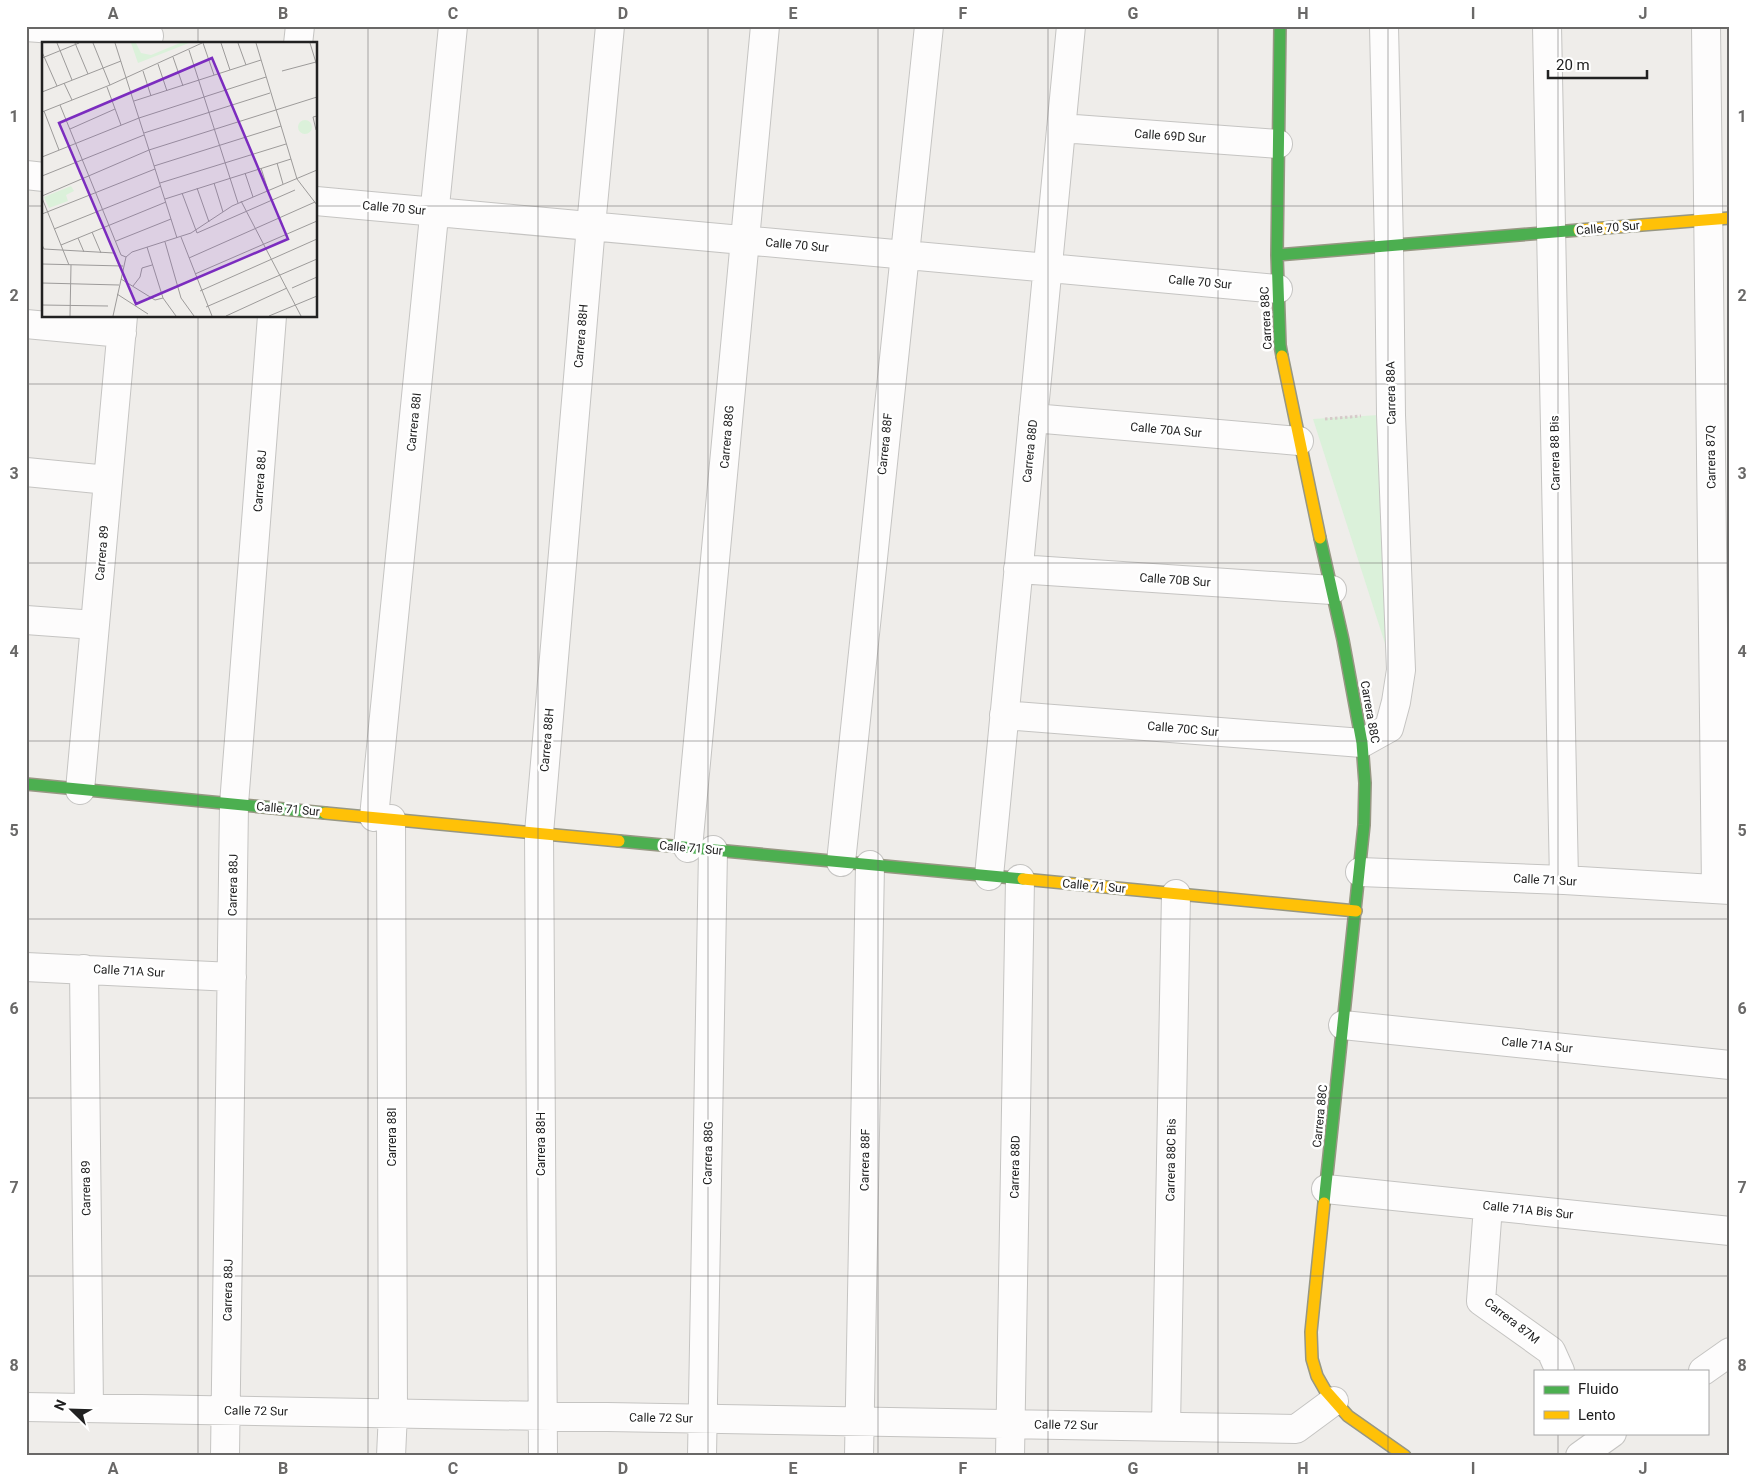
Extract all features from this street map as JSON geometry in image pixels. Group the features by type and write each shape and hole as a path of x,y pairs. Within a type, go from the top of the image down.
{"street":[{"path":"298,42 300,26"},
{"name":"Carrera 88I","path":"391,1456 393,1413 382,818 434,212 453,26"},
{"name":"Carrera 88H","path":"543,1456 538,833 610,26"},
{"name":"Carrera 88G","path":"702,1456 701,849 745,240 765,26"},
{"name":"Carrera 88F","path":"841,862 929,26"},
{"name":"Carrera 88D","path":"989,876 1071,26"},
{"name":"Carrera 88C","path":"1280,26 1277,255 1280,345 1296,431 1343,640 1362,743 1364,783 1364,825 1360,872 1311,1332 1312,1359 1319,1380 1334,1401 1351,1418 1399,1454"},
{"name":"Carrera 88A","path":"1362,743 1389,728 1396,702 1401,670 1391,415 1384,26"},
{"name":"Carrera 88 Bis","path":"1547,26 1564,880"},
{"name":"Carrera 87Q","path":"1706,26 1719,219 1723,889"},
{"path":"26,27 149,35"},
{"name":"Calle 69D Sur","path":"1061,128 1278,144"},
{"path":"26,175 42,177"},
{"name":"Calle 70 Sur","path":"318,201 1278,289"},
{"name":"Calle 70 Sur","path":"1277,255 1719,219"},
{"name":"Carrera 88J","path":"226,1456 234,804 272,318"},
{"path":"26,324 123,325"},
{"name":"Carrera 89","path":"80,790 123,325"},
{"name":"Calle 70A Sur","path":"1033,418 1296,431"},
{"path":"26,472 108,480"},
{"name":"Calle 70B Sur","path":"1018,569 1332,590"},
{"path":"26,620 95,626"},
{"name":"Calle 70C Sur","path":"1004,714 1362,743"},
{"name":"Calle 71 Sur","path":"26,784 1356,911"},
{"name":"Carrera 88F","path":"859,1456 870,865"},
{"name":"Calle 71 Sur","path":"1360,872 1564,880 1723,889"},
{"name":"Carrera 88D","path":"1010,1456 1020,879"},
{"name":"Carrera 88C Bis","path":"1166,1426 1176,894"},
{"name":"Calle 71A Sur","path":"26,967 232,977"},
{"name":"Carrera 89","path":"84,969 89,1408"},
{"name":"Calle 71A Sur","path":"1343,1025 1730,1065"},
{"name":"Calle 71A Bis Sur","path":"1326,1189 1730,1231"},
{"name":"Carrera 87M","path":"1488,1206 1481,1301 1551,1351 1560,1370"},
{"path":"1704,1370 1730,1352"},
{"name":"Calle 72 Sur","path":"26,1407 1296,1428 1334,1401"}],"path":[{"path":"1296,431 1391,415"}],"green space":[{"path":"1379,415 1389,656 1313,419"}],"traffic: fast":[{"path":"1280,26 1277,255 1282,356"},
{"path":"1277,255 1579,230"},
{"path":"1320,538 1343,640 1362,743 1365,783 1364,825 1324,1203"},
{"path":"26,784 325,813"},
{"path":"619,841 1023,879"}],"traffic: slow":[{"path":"1579,230 1730,218"},
{"path":"1282,356 1320,538"},
{"path":"325,813 619,841"},
{"path":"1023,879 1356,911"},
{"path":"1324,1203 1311,1332 1312,1359 1317,1376 1325,1390 1348,1416 1405,1456"}]}
